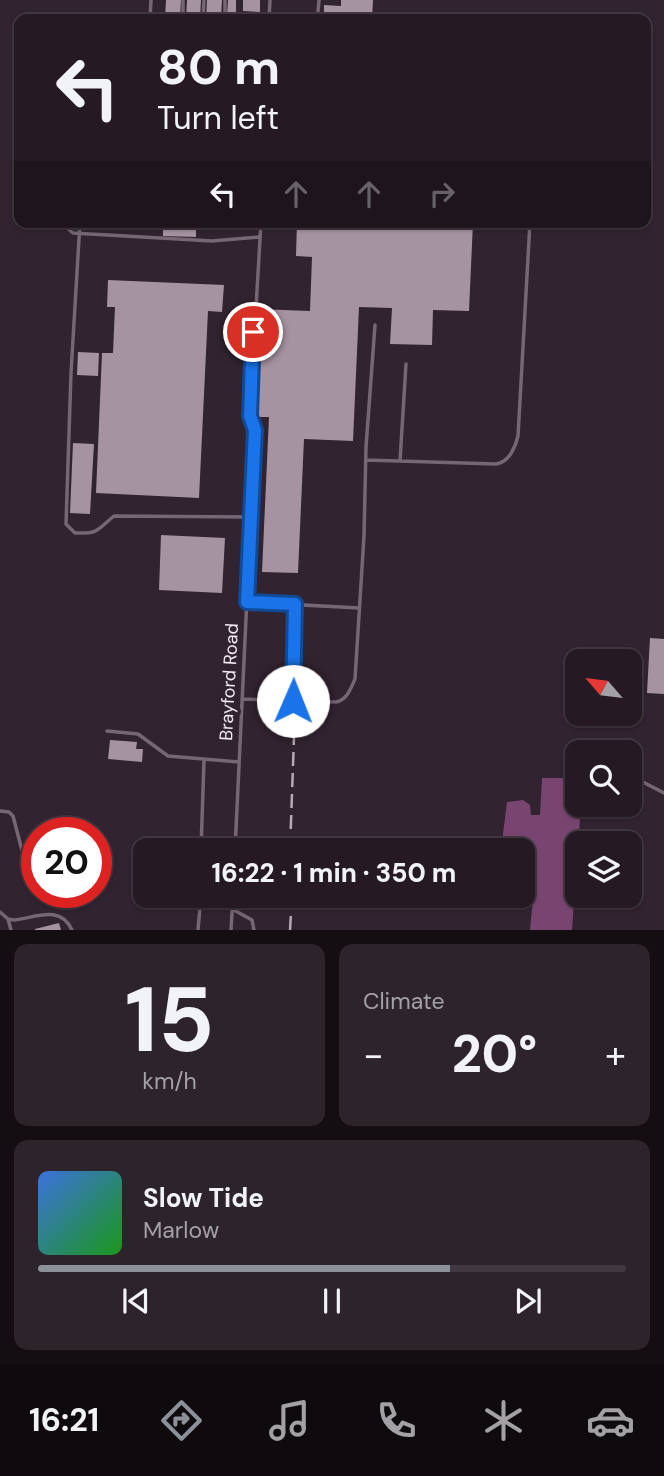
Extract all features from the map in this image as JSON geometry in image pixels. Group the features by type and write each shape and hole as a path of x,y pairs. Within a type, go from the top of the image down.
{"lane":[{"path":"318,11 319,0"},
{"path":"66,228 80,233 212,241 260,237"},
{"path":"80,228 66,524 75,533 93,533 99,531 114,516 251,517"},
{"name":"Brayford Road","path":"236,838 255,430 250,411 254,305 261,228"},
{"path":"366,460 496,464 505,461 518,436 530,228"},
{"path":"242,699 336,702 341,701 350,691 355,679 374,325"},
{"path":"400,461 406,364"},
{"path":"247,602 359,608"},
{"path":"293,701 295,604"},
{"path":"107,731 132,732 168,756 239,762"},
{"path":"201,838 204,760"},
{"path":"642,782 664,793"},
{"path":"0,811 9,812 13,816 21,847"},
{"path":"198,930 200,908"},
{"path":"231,930 232,909 252,919 254,930"},
{"path":"0,912 8,919 11,930"},
{"path":"8,919 54,914 68,922 72,930"}],"shaded area":[{"path":"542,778 565,778 565,817 580,817 579,831 565,831 565,908 574,908 572,930 530,930 532,908 535,908 535,838 502,838 507,802 523,800 530,805 531,815 540,815"}],"building":[{"path":"166,0 181,0 180,14 165,14"},
{"path":"187,0 201,0 200,14 186,14"},
{"path":"207,0 222,0 221,14 206,14"},
{"path":"228,0 236,0 236,14 227,14"},
{"path":"243,0 260,0 260,12 243,11"},
{"path":"341,0 373,0 372,14 324,14 324,5 341,6"},
{"path":"142,228 196,228 196,237 163,236 163,229"},
{"path":"297,228 473,228 469,311 433,310 432,345 390,344 392,308 359,307 353,441 304,439 298,573 262,572 269,417 252,417 257,309 310,311 312,257 296,256"},
{"path":"108,280 224,285 222,312 208,311 199,498 96,493 102,353 113,353 115,307 107,307"},
{"path":"78,352 99,353 98,376 77,375"},
{"path":"73,443 94,444 90,514 70,513"},
{"path":"161,535 225,538 222,593 159,590"},
{"path":"650,638 664,639 664,694 647,693"},
{"path":"110,740 137,742 136,749 143,749 142,762 108,759"},
{"path":"59,923 61,930 35,930 35,929"}],"railway":[{"path":"290,838 295,709"},
{"path":"290,930 291,908"}],"route":[{"path":"253,332 250,416 255,430 247,602 295,604 293,701"}]}
